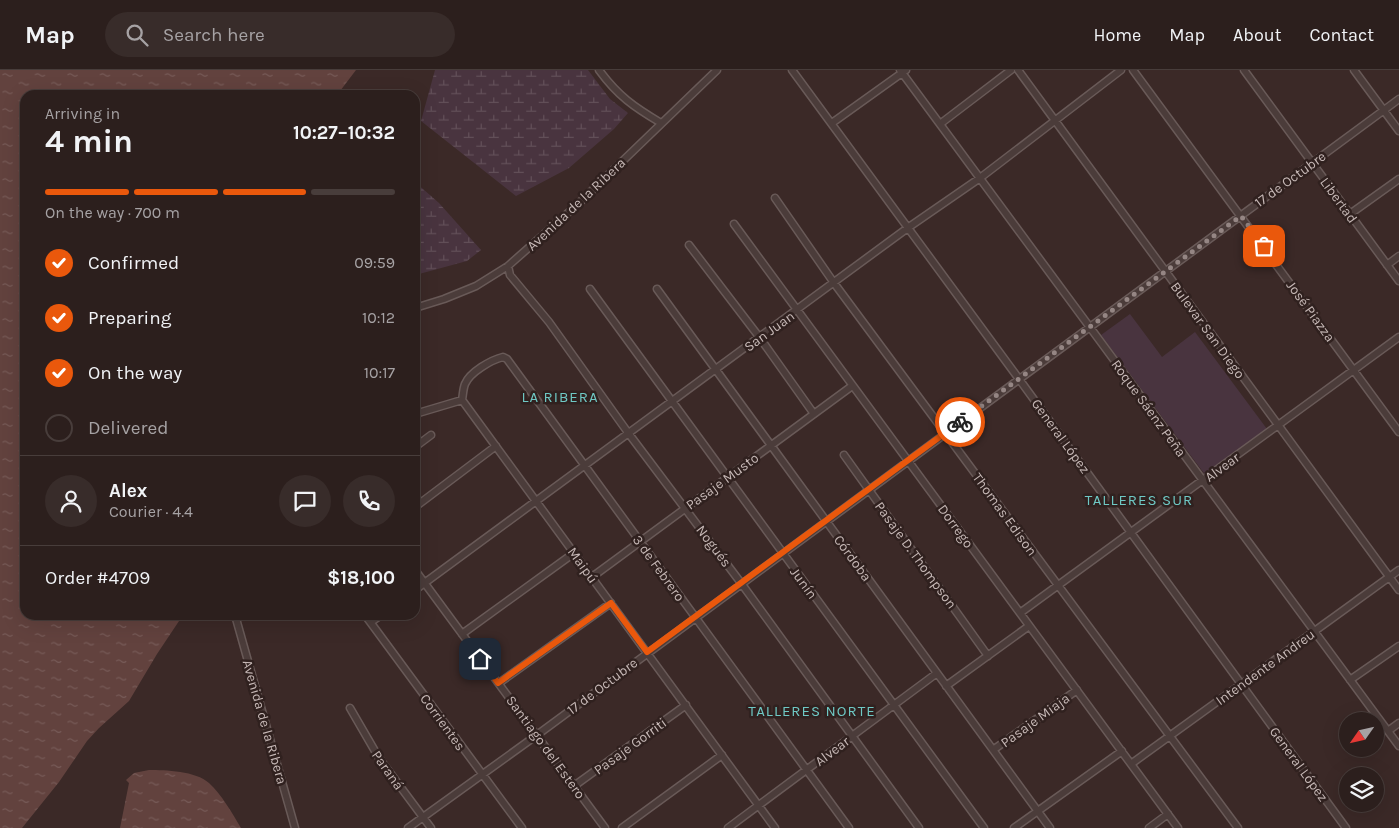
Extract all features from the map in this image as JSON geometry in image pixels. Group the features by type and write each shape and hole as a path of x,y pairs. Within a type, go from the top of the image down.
{"street":[{"path":"599,70 609,84 625,100 661,123"},
{"name":"Avenida de la Ribera","path":"420,306 476,286 508,266 578,204 717,70"},
{"name":"General López","path":"792,70 909,227 1346,828"},
{"path":"940,124 1011,70"},
{"name":"Bulevar San Diego","path":"1018,70 1399,590"},
{"name":"San Juan","path":"420,586 909,227 980,178 1121,70"},
{"name":"José Piazza","path":"1134,70 1399,432"},
{"name":"Libertad","path":"1244,70 1399,281"},
{"path":"1354,70 1399,131"},
{"path":"832,123 903,71"},
{"name":"Roque Sáenz Peña","path":"903,71 940,124 1399,746"},
{"name":"17 de Octubre","path":"408,828 537,735 1399,99"},
{"path":"1350,214 1399,179"},
{"name":"Thomas Edison","path":"775,198 834,282 1238,828"},
{"name":"Dorrego","path":"734,224 1178,828"},
{"path":"689,245 760,338 814,414"},
{"path":"1387,265 1399,256"},
{"name":"Nogués","path":"508,266 510,275 549,322 629,434 742,583 919,828"},
{"name":"Junín","path":"590,289 984,828"},
{"name":"Córdoba","path":"657,289 1050,828"},
{"name":"Alvear","path":"1020,614 1399,337"},
{"name":"3 de Febrero","path":"462,400 464,385 468,378 489,362 504,357 507,359 849,828"},
{"name":"Pasaje Musto","path":"592,577 852,386"},
{"path":"420,413 462,400"},
{"name":"Maipú","path":"462,400 775,828"},
{"path":"420,443 431,435"},
{"path":"420,503 496,446"},
{"name":"Pasaje D. Thompson","path":"844,455 988,656"},
{"path":"462,634 574,553"},
{"name":"Intendente Andreu","path":"1131,764 1399,570"},
{"name":"Santiago del Estero","path":"420,576 605,828"},
{"path":"498,683 611,603"},
{"name":"Avenida de la Ribera","path":"236,620 295,828"},
{"name":"Corrientes","path":"371,622 522,828"},
{"path":"946,686 1029,626"},
{"path":"1350,680 1399,646"},
{"name":"Alvear","path":"728,828 937,673"},
{"name":"Pasaje Miaja","path":"993,750 1076,690"},
{"name":"Pasaje Gorriti","path":"574,786 686,705"},
{"name":"Paraná","path":"350,708 378,758 431,828"},
{"path":"1388,731 1399,723"},
{"path":"1014,828 1122,752"},
{"path":"622,828 722,755"},
{"path":"1149,828 1168,814"}],"green space":[{"path":"435,70 588,70 610,99 628,113 614,129 569,168 516,196 421,121"},
{"path":"420,186 439,203 481,250 467,261 420,274"},
{"path":"1130,314 1162,357 1195,332 1267,429 1206,476 1101,335"}],"water":[{"path":"0,70 356,70 341,90 20,90 20,620 180,620 129,701 87,741 59,782 22,828 0,828"},
{"path":"149,770 180,772 203,779 218,793 241,828 120,828 129,783 126,780 134,773"}],"way so far":[{"path":"960,422 1241,216 1264,246"}],"district":[{"name":"LA RIBERA","path":"560,397"},
{"name":"TALLERES SUR","path":"1139,500"},
{"name":"TALLERES NORTE","path":"812,711"}],"route":[{"path":"480,659 498,683 611,603 647,652 960,422"}]}
